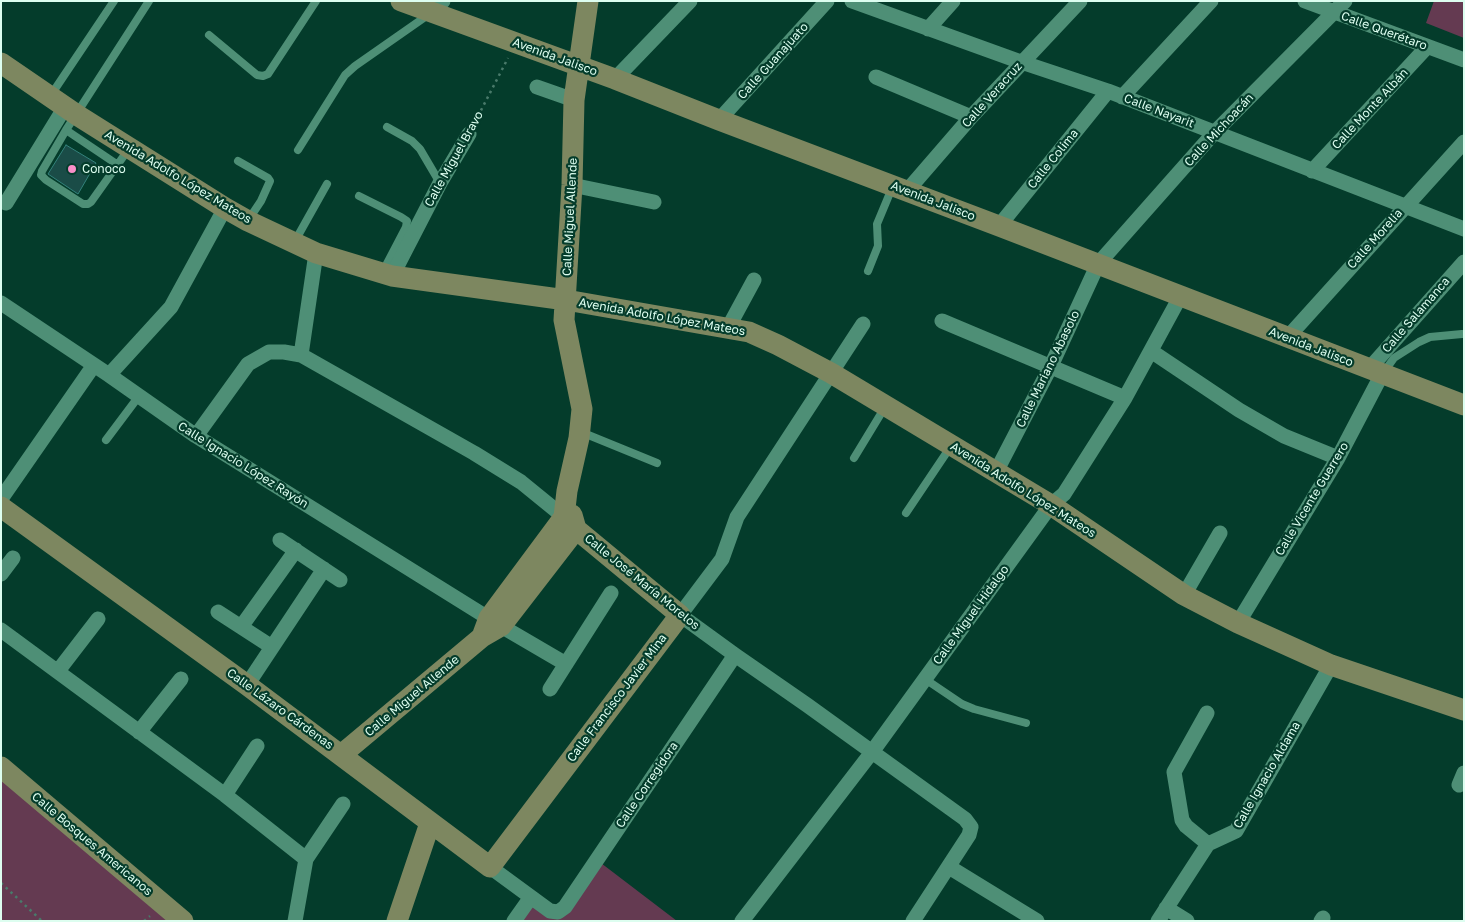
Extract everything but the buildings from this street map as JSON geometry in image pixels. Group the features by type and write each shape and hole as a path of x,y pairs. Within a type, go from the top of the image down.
{"main road":[{"name":"Avenida Jalisco","path":"401,1 437,7 516,43 616,79 1287,338 1376,371 1460,399"},
{"name":"Calle Miguel Allende","path":"341,755 491,627 570,523 567,491 580,431 582,408 564,320 572,185 574,100 588,1"},
{"name":"Avenida Adolfo López Mateos","path":"1,63 123,156 248,221 316,253 387,274 566,300 749,332 831,373 1051,504 1184,595 1238,623 1331,666 1464,710"},
{"name":"Calle Lázaro Cárdenas","path":"1,507 247,685 490,867"},
{"name":"Calle José María Morelos","path":"570,523 680,615"},
{"name":"Calle Francisco Javier Mina","path":"490,867 680,615"},
{"name":"Calle Bosques Americanos","path":"1,767 183,921"},
{"path":"397,921 430,823"}],"street":[{"path":"616,79 690,1"},
{"name":"Calle Guanajuato","path":"719,120 827,1"},
{"name":"Calle Nayarit","path":"852,1 1108,91 1464,229"},
{"path":"928,29 953,1"},
{"name":"Calle Veracruz","path":"900,188 971,117 1080,1"},
{"path":"1122,97 1211,1"},
{"name":"Calle Querétaro","path":"1305,1 1464,60"},
{"name":"Calle Michoacán","path":"1098,264 1214,133 1345,1"},
{"name":"Calle Monte Albán","path":"1312,171 1427,47"},
{"path":"876,77 971,117"},
{"path":"536,86 574,100"},
{"name":"Calle Colima","path":"1000,226 1108,91"},
{"path":"6,203 65,112"},
{"name":"Calle Miguel Bravo","path":"387,274 469,134"},
{"name":"Calle Morelia","path":"1287,338 1464,142"},
{"path":"572,185 654,202"},
{"path":"109,375 171,307 225,208"},
{"path":"301,355 316,253"},
{"name":"Calle Salamanca","path":"1376,371 1464,262"},
{"name":"Calle Mariano Abasolo","path":"996,472 1051,366 1098,264"},
{"path":"728,328 754,280"},
{"name":"Calle Miguel Hidalgo","path":"742,921 872,752 1051,504 1064,494 1125,398 1180,297"},
{"name":"Calle Ignacio López Rayón","path":"1,303 196,436 491,627 566,664"},
{"path":"942,321 1125,398"},
{"name":"Calle Francisco Javier Mina","path":"680,615 722,559 737,517 863,324"},
{"path":"1151,351 1239,410 1284,436 1338,458"},
{"name":"Calle José María Morelos","path":"196,436 248,364 269,352 301,355 474,453 521,482 570,523"},
{"path":"1,499 94,365"},
{"name":"Calle Vicente Guerrero","path":"1238,623 1338,458 1376,371"},
{"path":"1184,595 1220,533"},
{"path":"280,540 340,580"},
{"path":"241,627 296,550"},
{"path":"1,574 13,558"},
{"path":"247,685 324,569"},
{"path":"550,689 611,593"},
{"path":"218,612 272,647"},
{"name":"Calle José María Morelos","path":"680,615 965,819 971,827 969,835 949,867"},
{"path":"58,672 98,619"},
{"path":"1,630 224,794 306,859"},
{"name":"Calle Corregidora","path":"558,912 565,908 735,655"},
{"name":"Calle Ignacio Aldama","path":"1208,844 1236,831 1331,666"},
{"path":"139,732 180,679"},
{"path":"1158,921 1208,844 1186,826 1182,820 1174,772 1207,713"},
{"path":"224,794 257,746"},
{"path":"295,921 306,859 343,804"},
{"name":"Calle Lázaro Cárdenas","path":"490,867 550,911 558,912"},
{"path":"913,921 949,867 1037,921"},
{"path":"514,921 531,896"},
{"path":"1166,908 1187,921"}],"lane":[{"path":"114,1 65,112 41,176 83,204 88,204 123,156"},
{"path":"65,112 149,1"},
{"path":"209,35 257,75 263,76 268,74 316,1"},
{"path":"298,150 345,75 437,7"},
{"path":"387,127 412,141 420,149 440,183"},
{"path":"238,161 270,181 261,201 248,221"},
{"path":"294,243 327,184"},
{"path":"868,270 878,246 877,224 900,188"},
{"path":"359,196 407,221 387,274"},
{"path":"1376,371 1419,342 1430,338 1462,334"},
{"path":"106,440 139,396"},
{"path":"854,458 885,406"},
{"path":"580,431 658,463"},
{"path":"906,513 951,446"},
{"path":"924,679 962,704 1026,723"}],"path":[{"name":"Calle Miguel Bravo","path":"469,134 516,43"},
{"path":"1,883 42,921"}],"shaded area":[{"path":"1434,1 1464,1 1464,38 1426,23"},
{"path":"1,767 183,921 1,921"},
{"path":"597,860 677,921 515,921 531,897 558,912"}],"place":[{"name":"Conoco","path":"72,169"}]}
